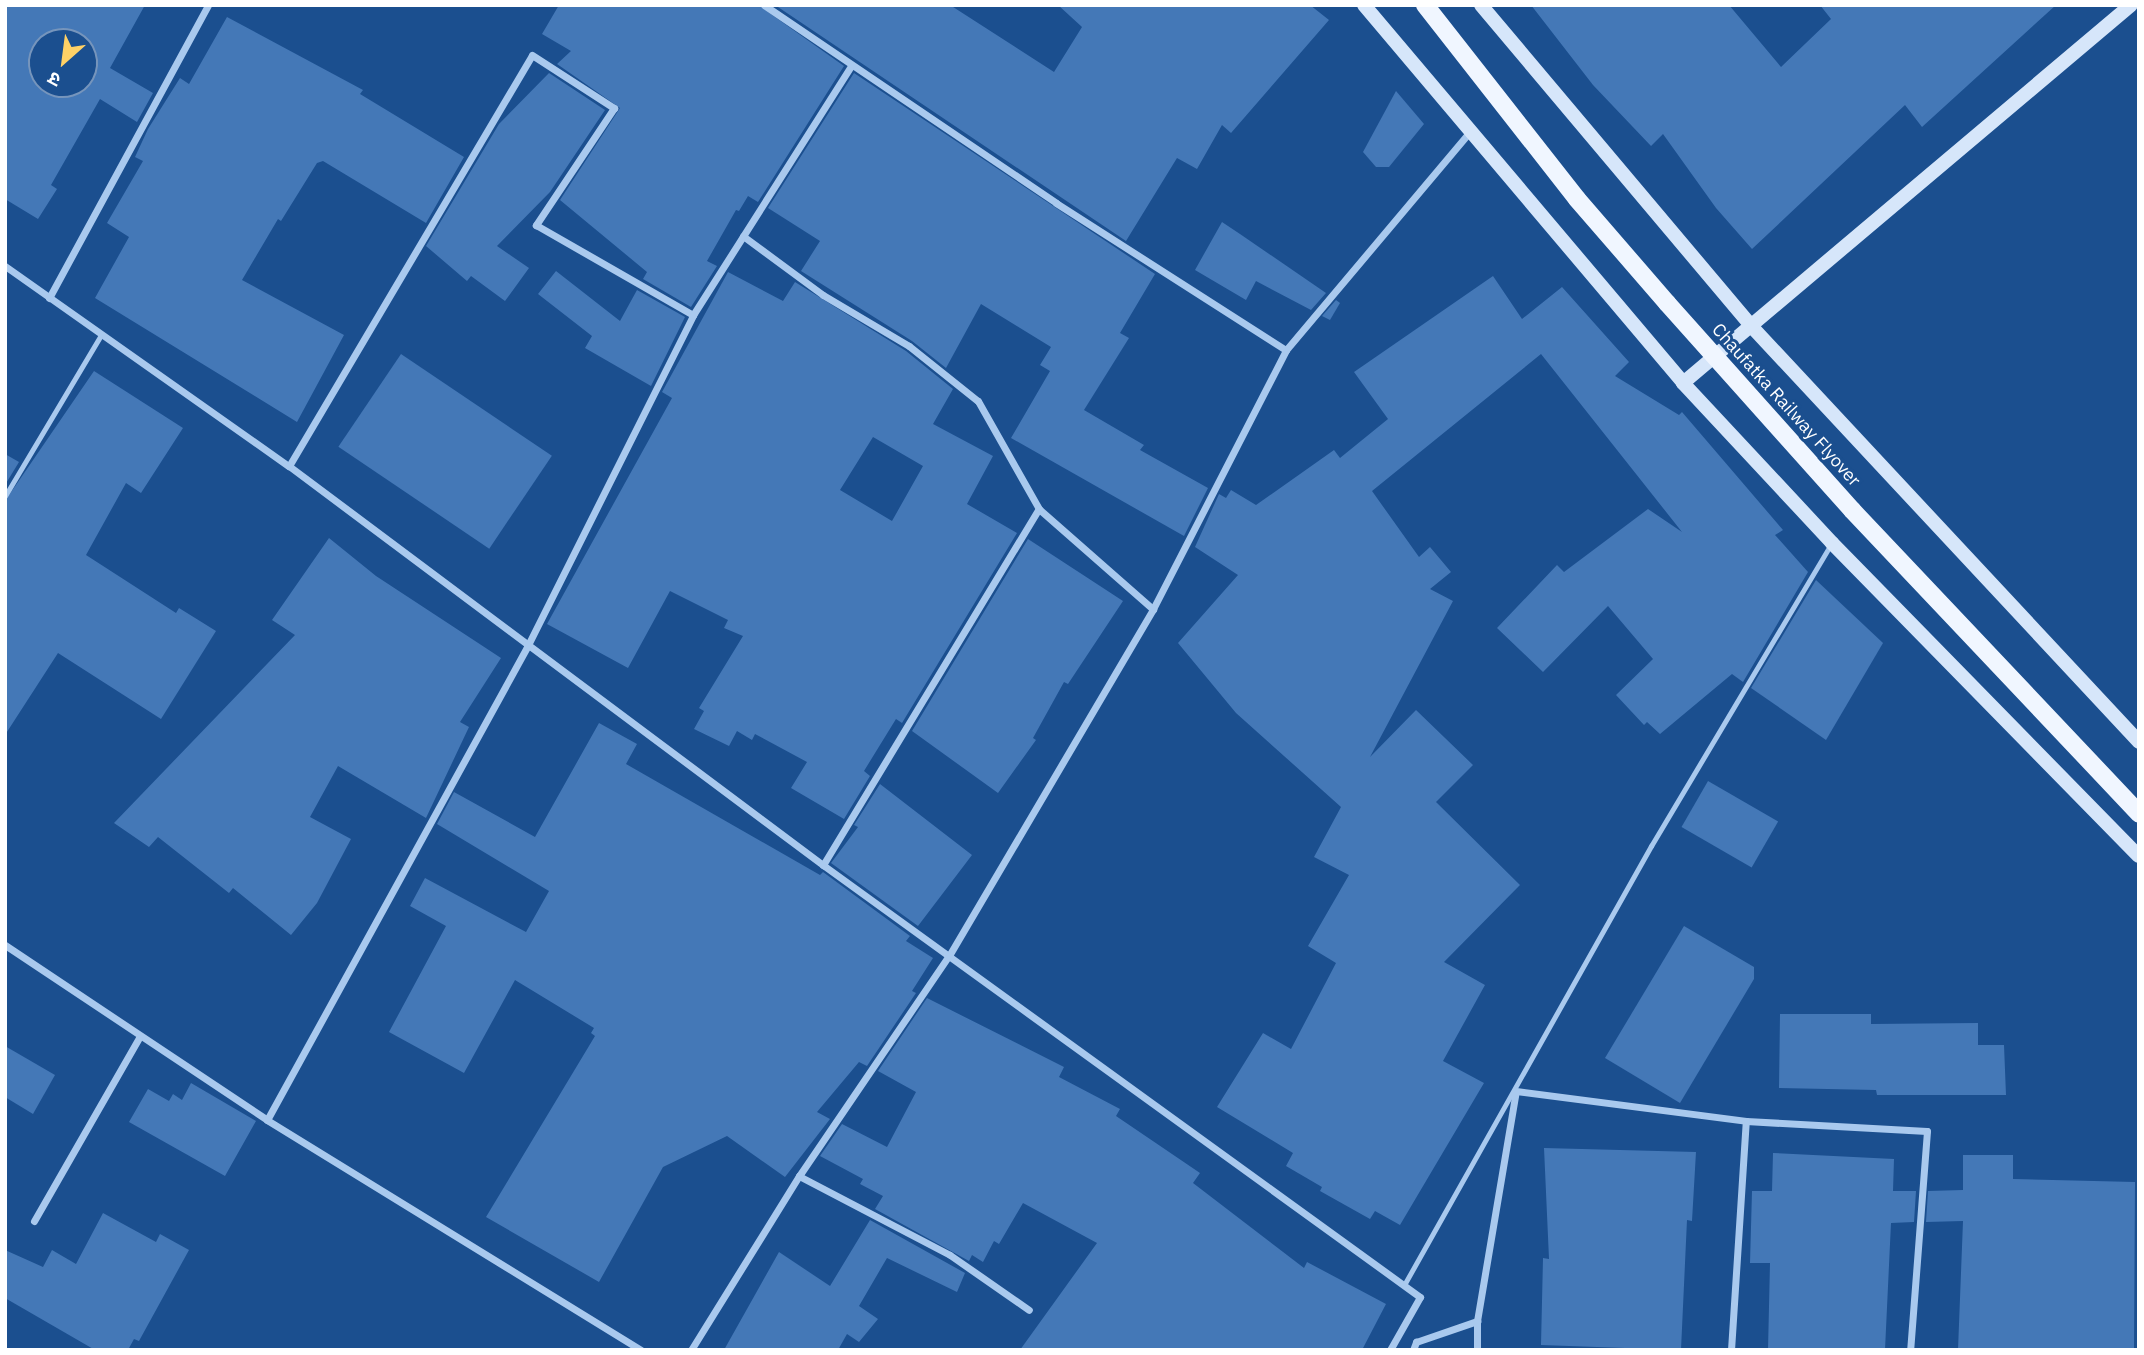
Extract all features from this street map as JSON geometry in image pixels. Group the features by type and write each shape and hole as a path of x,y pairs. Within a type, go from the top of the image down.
{"main road":[{"name":"Chaufatka Railway Flyover","path":"1424,5 1577,199 1667,303 1871,531 2139,814"}],"street":[{"path":"49,298 208,5"},
{"path":"764,5 851,66 1286,350"},
{"path":"1364,5 1469,133 1683,383 1832,543 2139,856"},
{"path":"1481,5 1753,328 2139,742"},
{"path":"1683,383 1753,328 2131,5"},
{"path":"289,466 532,55 614,108 537,225 693,316"},
{"path":"267,1120 527,646 693,316 851,66"},
{"path":"691,1350 799,1176 950,954 1153,609 1286,350 1469,133"},
{"path":"743,236 823,295 909,346 978,401 1039,509 1153,609"},
{"path":"5,266 289,466 823,865 950,954 1420,1297 1390,1350"},
{"path":"823,865 1039,509"},
{"path":"5,945 139,1038 267,1120 641,1350"},
{"path":"34,1221 139,1038"},
{"path":"1477,1350 1477,1321 1516,1091 1746,1121 1927,1131 1910,1350"},
{"path":"1731,1350 1746,1121"},
{"path":"799,1176 950,1255 1029,1310"},
{"path":"1413,1350 1416,1342 1477,1321"}],"lane":[{"path":"5,496 101,335"},
{"path":"1404,1285 1651,846 1832,543"}],"building":[{"path":"5,5 145,5 110,68 153,93 137,122 100,99 51,185 57,189 38,219 5,199"},
{"path":"559,5 758,5 844,66 758,202 748,196 739,211 736,210 707,261 717,266 691,307 643,279 647,272 560,200 620,108 557,64 571,51 542,34"},
{"path":"775,5 950,5 1054,72 1082,27 1058,5 1310,5 1329,20 1231,133 1222,125 1197,169 1177,158 1126,241"},
{"path":"1531,5 1729,5 1781,67 1831,19 1820,5 2056,5 1922,127 1905,105 1752,249 1716,208 1663,134 1651,146 1593,85"},
{"path":"227,17 363,90 360,94 464,157 426,223 323,161 317,163 281,221 278,219 242,280 344,335 297,422 95,298 129,237 107,223 143,161 135,157 148,129 180,78 189,84"},
{"path":"549,73 605,110 550,192 497,246 529,268 505,301 471,276 467,281 426,246 499,124"},
{"path":"854,73 1155,274 1120,333 1129,338 1084,410 1144,445 1140,450 1208,488 1184,536 1011,438 1050,371 1040,365 1051,347 981,304 946,368 912,341 801,271 820,241 768,208"},
{"path":"1396,91 1424,124 1389,167 1376,167 1363,152"},
{"path":"1222,222 1326,293 1311,310 1256,281 1246,300 1195,270"},
{"path":"556,271 620,321 637,290 685,317 651,386 585,348 592,336 538,294"},
{"path":"728,272 783,301 795,282 906,351 953,389 933,424 993,456 967,504 1017,533 902,723 896,719 864,771 870,776 844,819 791,788 807,762 755,734 752,740 737,731 729,746 694,729 704,711 699,708 743,636 724,628 728,620 670,591 628,668 547,624 672,398 662,392","holes":["873,437 923,466 892,521 840,490"]},
{"path":"1493,276 1522,319 1562,287 1629,362 1615,376 1679,415 1682,412 1783,530 1775,535 1808,572 1743,682 1732,674 1660,734 1647,722 1644,725 1616,695 1653,659 1608,606 1543,672 1497,628 1557,565 1564,572 1648,509 1682,532 1541,354 1372,491 1419,557 1430,547 1451,572 1430,589 1453,601 1370,757 1416,710 1473,765 1436,802 1520,885 1444,962 1485,985 1443,1061 1484,1083 1400,1225 1375,1211 1370,1219 1320,1191 1322,1187 1286,1166 1293,1153 1217,1107 1263,1033 1291,1049 1336,963 1308,946 1349,875 1314,857 1341,807 1236,713 1178,643 1238,575 1195,547 1219,494 1226,498 1231,490 1256,505 1334,450 1340,458 1388,419 1354,372"},
{"path":"1336,300 1340,303 1330,320 1322,316"},
{"path":"401,354 552,456 489,549 338,447"},
{"path":"94,371 183,428 141,493 126,483 86,555 176,613 179,608 216,631 161,719 58,653 5,735 5,501"},
{"path":"5,454 19,462 5,485"},
{"path":"329,538 376,576 501,658 460,722 469,727 426,818 338,766 310,817 351,839 317,903 291,935 233,888 229,893 158,837 149,847 114,823 295,635 272,620"},
{"path":"1028,539 1123,601 1068,684 1064,682 1033,738 1036,740 998,793 912,731"},
{"path":"1816,580 1883,643 1826,740 1751,688"},
{"path":"599,723 637,744 626,764 820,875 823,872 910,936 906,941 933,958 912,991 916,993 867,1066 859,1062 817,1112 830,1119 785,1177 727,1136 663,1167 599,1282 486,1217 595,1036 591,1033 594,1028 515,980 464,1073 389,1032 446,926 410,906 425,878 526,932 549,891 437,824 454,792 535,837"},
{"path":"1708,781 1778,822 1752,867 1682,827"},
{"path":"880,784 972,855 918,926 831,863 858,827 854,825"},
{"path":"1684,926 1754,967 1754,979 1680,1103 1605,1058"},
{"path":"927,998 1064,1067 1059,1077 1120,1109 1116,1116 1200,1173 1193,1183 1304,1268 1307,1262 1386,1304 1362,1350 1020,1350 1097,1243 1023,1203 999,1244 994,1241 983,1262 972,1255 969,1261 875,1209 883,1196 860,1184 863,1179 820,1156 842,1124 887,1147 916,1092 878,1071"},
{"path":"1780,1014 1871,1014 1871,1024 1978,1023 1978,1045 2004,1045 2006,1095 1877,1095 1876,1090 1779,1088"},
{"path":"5,1046 55,1075 33,1114 5,1097"},
{"path":"191,1083 256,1121 225,1176 129,1122 148,1089 169,1101 173,1094 182,1100"},
{"path":"1544,1148 1696,1152 1692,1221 1687,1220 1681,1350 1541,1345 1543,1258 1549,1259"},
{"path":"1773,1153 1894,1159 1893,1191 1916,1191 1914,1222 1891,1223 1885,1350 1768,1350 1770,1263 1750,1263 1752,1191 1772,1191"},
{"path":"1963,1155 2013,1155 2013,1179 2135,1182 2134,1350 1958,1350 1963,1221 1926,1222 1928,1191 1963,1190"},
{"path":"103,1213 156,1242 160,1234 189,1250 139,1341 134,1339 128,1350 95,1350 5,1298 5,1250 43,1267 52,1250 76,1264"},
{"path":"870,1220 965,1273 957,1292 887,1258 859,1306 878,1319 859,1342 847,1334 838,1350 724,1350 779,1252 830,1286"}]}
